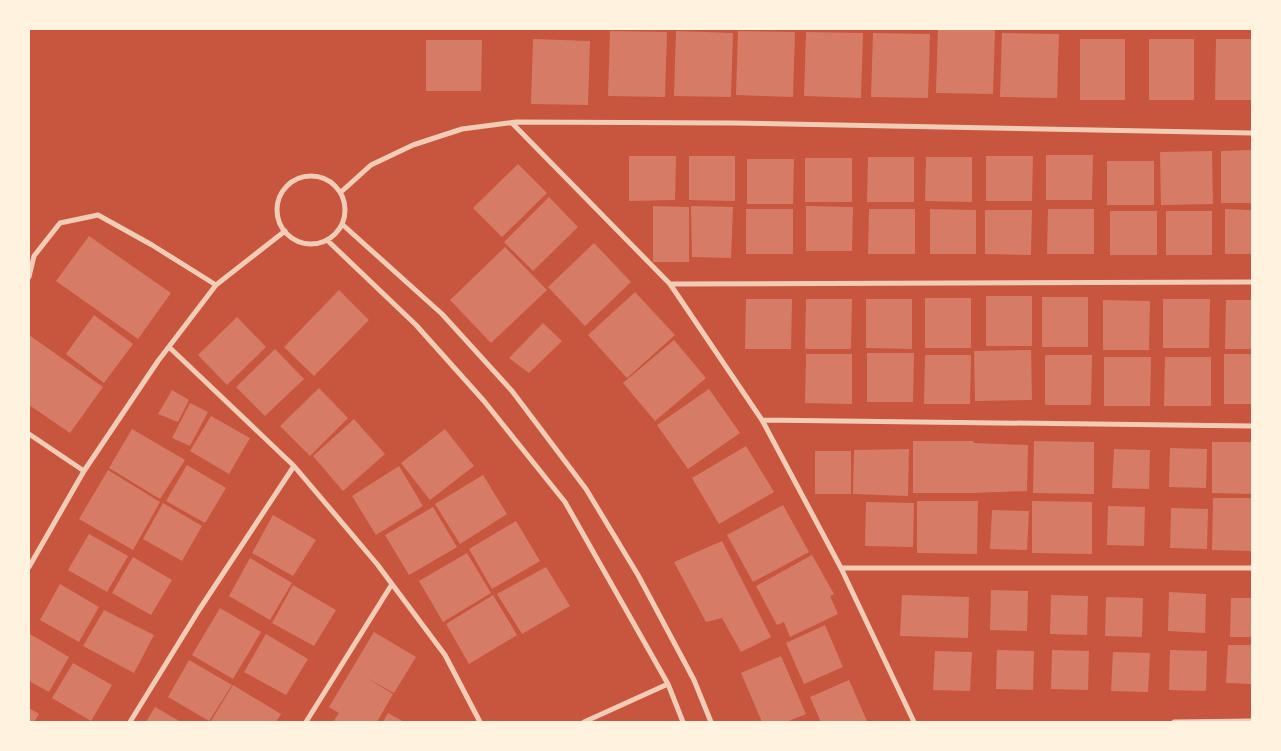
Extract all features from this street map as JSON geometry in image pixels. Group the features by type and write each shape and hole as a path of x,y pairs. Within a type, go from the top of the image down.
{"street":[{"path":"341,192 371,165 413,146 462,129 512,123 734,123 1252,133"},
{"path":"512,123 670,284 762,420 841,568 914,722"},
{"path":"314,175 325,178 341,192 346,214 343,225 336,234 326,240 316,244 304,243 294,239 279,222 277,210 279,199 284,189 292,181 302,176 314,175"},
{"path":"29,277 34,256 60,223 98,215 152,245 216,286"},
{"path":"343,225 442,314 512,390 580,482 638,575 694,680 711,722"},
{"path":"29,566 84,471 169,347 216,286 285,231"},
{"path":"326,240 416,326 484,402 565,502 668,684 683,722"},
{"path":"670,284 1252,282"},
{"path":"169,347 294,466 392,584 446,655 480,722"},
{"path":"762,420 1252,426"},
{"path":"29,434 84,471"},
{"path":"130,722 199,610 294,466"},
{"path":"841,568 1252,568"},
{"path":"306,722 392,584"},
{"path":"584,722 668,684"},
{"path":"1174,722 1252,721"}],"building":[{"path":"938,29 995,30 993,94 936,93"},
{"path":"610,31 667,32 665,97 608,96"},
{"path":"676,31 733,33 731,97 674,96"},
{"path":"738,31 795,32 793,97 736,95"},
{"path":"806,32 863,33 861,98 804,96"},
{"path":"873,33 930,34 928,98 871,97"},
{"path":"1002,33 1059,34 1057,98 1000,97"},
{"path":"533,39 590,41 588,105 531,104"},
{"path":"1080,39 1125,39 1125,100 1080,100"},
{"path":"1149,39 1194,39 1194,100 1149,100"},
{"path":"1216,39 1252,39 1252,100 1215,100"},
{"path":"426,40 482,40 481,91 426,91"},
{"path":"1252,150 1252,203 1221,203 1221,151"},
{"path":"1212,151 1213,204 1161,205 1160,152"},
{"path":"1046,155 1093,155 1092,200 1046,200"},
{"path":"629,156 676,156 675,200 629,201"},
{"path":"689,156 735,156 735,201 689,200"},
{"path":"986,156 1033,156 1032,201 986,201"},
{"path":"868,157 914,157 914,202 867,202"},
{"path":"926,157 972,157 972,202 925,201"},
{"path":"805,158 852,158 852,202 805,202"},
{"path":"747,159 794,159 793,204 747,204"},
{"path":"1107,161 1154,161 1154,205 1107,205"},
{"path":"518,164 547,193 502,237 473,208"},
{"path":"549,197 578,227 533,271 504,242"},
{"path":"653,206 689,207 689,262 653,262"},
{"path":"691,206 733,207 731,258 692,257"},
{"path":"806,206 853,207 852,251 806,251"},
{"path":"746,209 793,209 793,254 746,254"},
{"path":"869,209 915,209 915,254 868,254"},
{"path":"930,209 976,210 976,254 930,254"},
{"path":"1048,209 1094,209 1094,254 1047,254"},
{"path":"1225,209 1252,210 1252,254 1225,254"},
{"path":"985,210 1032,210 1031,255 985,254"},
{"path":"1110,211 1157,211 1157,255 1110,255"},
{"path":"1166,211 1212,211 1212,255 1166,255"},
{"path":"89,236 171,293 138,339 56,281"},
{"path":"594,243 631,282 585,326 548,287"},
{"path":"505,247 547,290 491,343 450,300"},
{"path":"339,290 369,320 314,376 284,347"},
{"path":"635,292 675,335 627,378 588,335"},
{"path":"986,296 1032,296 1032,346 986,346"},
{"path":"1042,297 1088,297 1088,347 1042,347"},
{"path":"925,298 971,298 971,348 925,348"},
{"path":"746,299 792,299 791,349 745,349"},
{"path":"806,299 852,299 851,349 805,349"},
{"path":"866,299 912,299 912,349 866,348"},
{"path":"1163,299 1210,299 1209,348 1163,348"},
{"path":"1103,300 1150,301 1149,350 1103,350"},
{"path":"1226,300 1252,300 1252,349 1225,349"},
{"path":"94,315 133,344 104,383 66,354"},
{"path":"237,317 266,347 227,385 198,355"},
{"path":"543,323 562,341 529,373 509,358"},
{"path":"29,335 103,387 70,433 29,405"},
{"path":"674,340 706,378 655,421 623,383"},
{"path":"275,349 304,379 265,416 236,387"},
{"path":"1031,350 1032,400 975,401 974,351"},
{"path":"867,353 914,353 913,402 867,402"},
{"path":"806,354 852,354 852,404 805,403"},
{"path":"1224,354 1252,354 1252,404 1224,404"},
{"path":"925,355 971,355 970,404 924,404"},
{"path":"1045,355 1092,355 1091,405 1045,405"},
{"path":"1104,357 1151,357 1150,406 1104,406"},
{"path":"1165,357 1211,357 1211,406 1164,406"},
{"path":"319,388 348,418 310,456 280,426"},
{"path":"709,389 740,433 688,469 657,425"},
{"path":"172,390 189,400 178,422 158,414"},
{"path":"190,403 208,412 190,446 172,438"},
{"path":"211,416 250,438 229,474 190,451"},
{"path":"354,419 385,454 343,491 313,456"},
{"path":"132,429 185,460 160,499 109,468"},
{"path":"445,429 474,466 430,500 401,463"},
{"path":"913,441 973,441 974,443 1028,445 1027,491 913,493"},
{"path":"1034,441 1094,442 1094,494 1033,493"},
{"path":"1212,442 1252,442 1252,494 1212,493"},
{"path":"746,446 774,492 719,524 692,478"},
{"path":"1170,448 1207,449 1206,488 1169,487"},
{"path":"909,449 908,496 853,494 854,450"},
{"path":"1114,449 1150,450 1149,489 1112,488"},
{"path":"815,451 851,451 851,494 815,494"},
{"path":"187,465 226,488 205,523 166,501"},
{"path":"399,466 423,506 376,535 352,496"},
{"path":"108,470 160,502 133,550 79,519"},
{"path":"483,475 507,514 460,544 435,504"},
{"path":"1213,498 1252,498 1252,551 1212,550"},
{"path":"917,501 978,501 977,554 917,553"},
{"path":"1032,501 1092,502 1092,554 1032,553"},
{"path":"866,502 914,503 913,547 865,546"},
{"path":"163,503 202,526 182,561 143,539"},
{"path":"783,505 809,552 753,582 727,535"},
{"path":"1108,506 1145,507 1144,546 1107,545"},
{"path":"433,507 457,547 409,575 385,535"},
{"path":"1171,508 1208,509 1207,549 1170,548"},
{"path":"992,510 1029,511 1027,550 990,549"},
{"path":"273,515 316,540 293,576 252,553"},
{"path":"516,521 540,561 492,589 469,549"},
{"path":"89,534 128,556 107,592 68,570"},
{"path":"722,541 771,637 741,652 722,618 706,622 674,562"},
{"path":"467,553 491,593 443,622 419,581"},
{"path":"812,555 834,594 830,596 838,614 790,637 784,622 777,625 756,586"},
{"path":"133,557 172,580 151,615 112,593"},
{"path":"250,558 292,583 270,620 229,596"},
{"path":"546,567 570,606 522,634 497,594"},
{"path":"60,584 99,607 79,642 40,620"},
{"path":"293,585 336,610 314,646 272,623"},
{"path":"991,590 1028,591 1027,631 990,630"},
{"path":"1169,592 1206,594 1205,633 1168,631"},
{"path":"493,595 517,635 469,664 446,624"},
{"path":"902,595 969,597 968,638 900,636"},
{"path":"1051,595 1088,596 1087,635 1050,634"},
{"path":"1106,597 1143,598 1142,637 1105,636"},
{"path":"1231,598 1252,598 1252,637 1230,637"},
{"path":"220,608 261,632 233,679 192,655"},
{"path":"104,610 154,635 134,673 83,646"},
{"path":"825,625 843,667 804,684 786,643"},
{"path":"374,632 416,657 394,693 365,677 393,694 377,722 333,722 339,713 329,707"},
{"path":"30,634 69,657 49,692 29,681"},
{"path":"266,634 308,659 286,695 244,672"},
{"path":"1228,645 1252,645 1252,684 1226,683"},
{"path":"997,650 1034,651 1033,690 996,689"},
{"path":"1052,650 1089,651 1088,690 1051,689"},
{"path":"1170,650 1207,651 1206,691 1169,690"},
{"path":"935,651 972,652 970,691 933,690"},
{"path":"1113,652 1150,653 1148,692 1111,691"},
{"path":"781,656 806,714 786,722 762,722 741,673"},
{"path":"189,660 232,685 209,721 168,697"},
{"path":"73,663 112,685 91,721 52,698"},
{"path":"849,680 867,721 821,722 810,697"},
{"path":"233,685 281,714 276,722 211,721"},
{"path":"155,707 181,722 146,722"},
{"path":"29,708 39,714 34,722 29,722"},
{"path":"388,713 404,722 383,722"}]}
